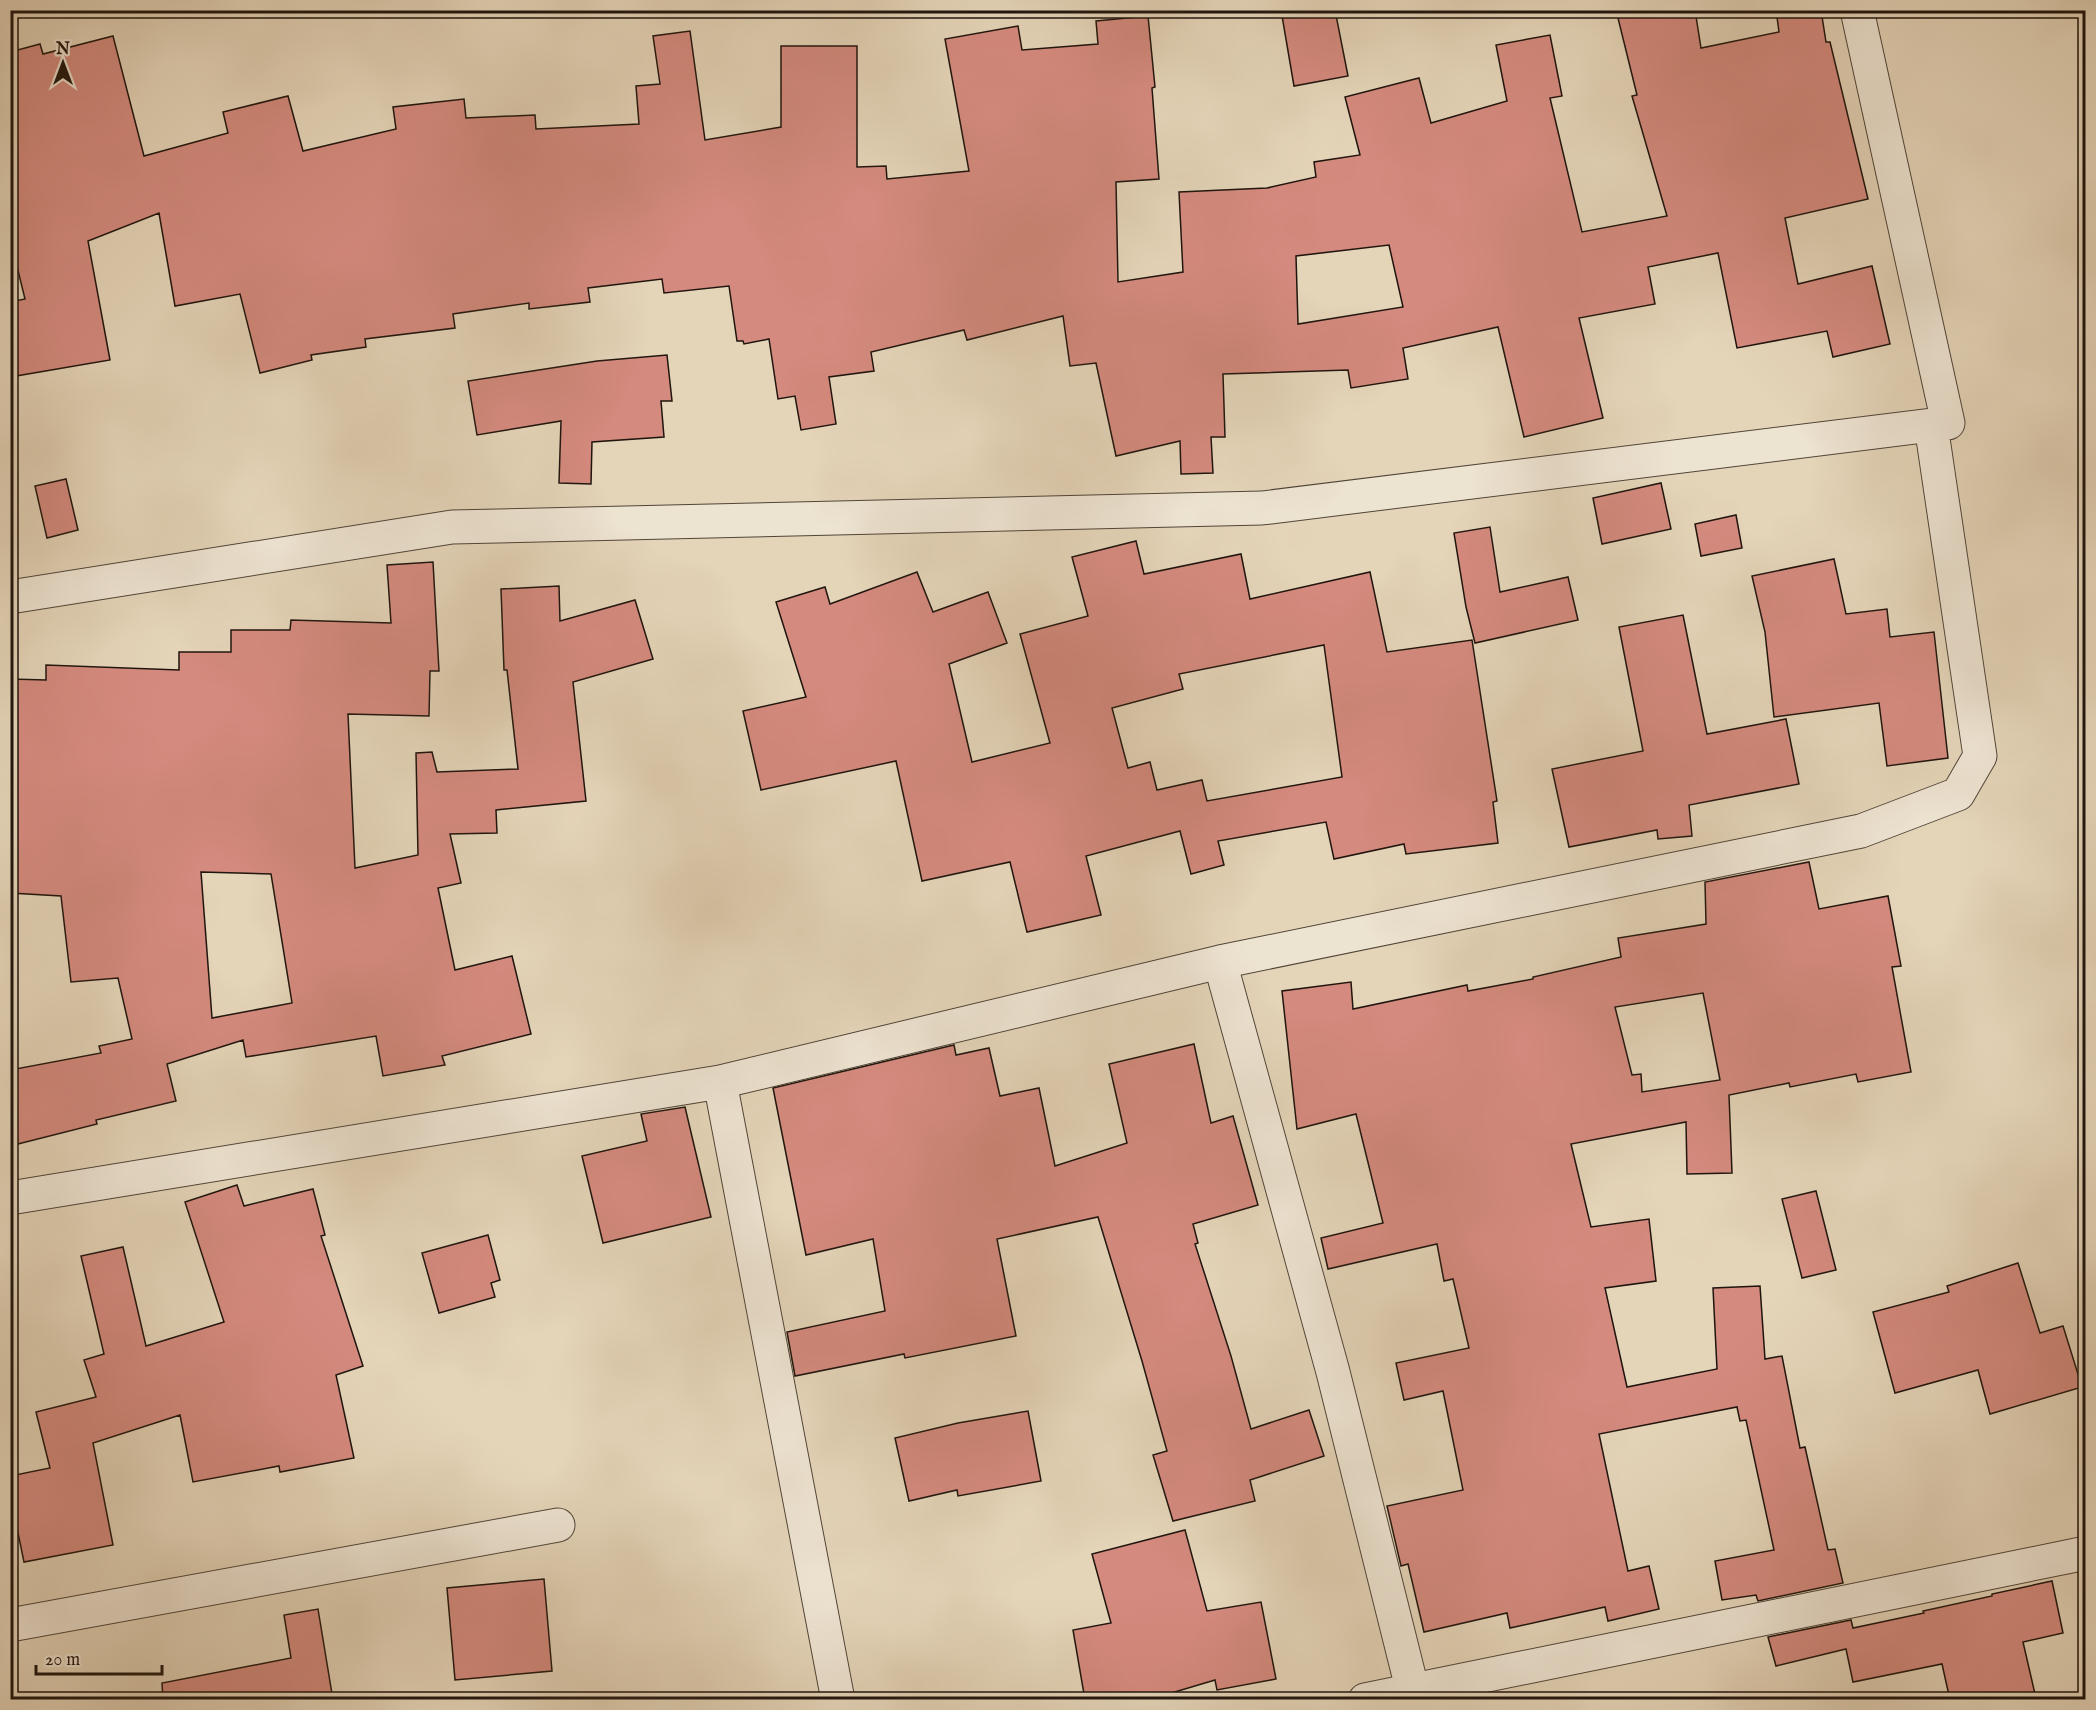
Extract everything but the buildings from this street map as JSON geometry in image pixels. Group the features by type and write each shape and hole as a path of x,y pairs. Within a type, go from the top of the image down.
{"street":[{"path":"10,597 452,526 1262,508 1948,423 1857,10"},
{"path":"10,1198 720,1082 1220,962 1861,831 1958,794 1980,756 1930,425"},
{"path":"1220,962 1333,1372 1414,1695"},
{"path":"720,1082 838,1700"},
{"path":"10,1625 558,1525"},
{"path":"1365,1700 1414,1695 2085,1553"}]}
